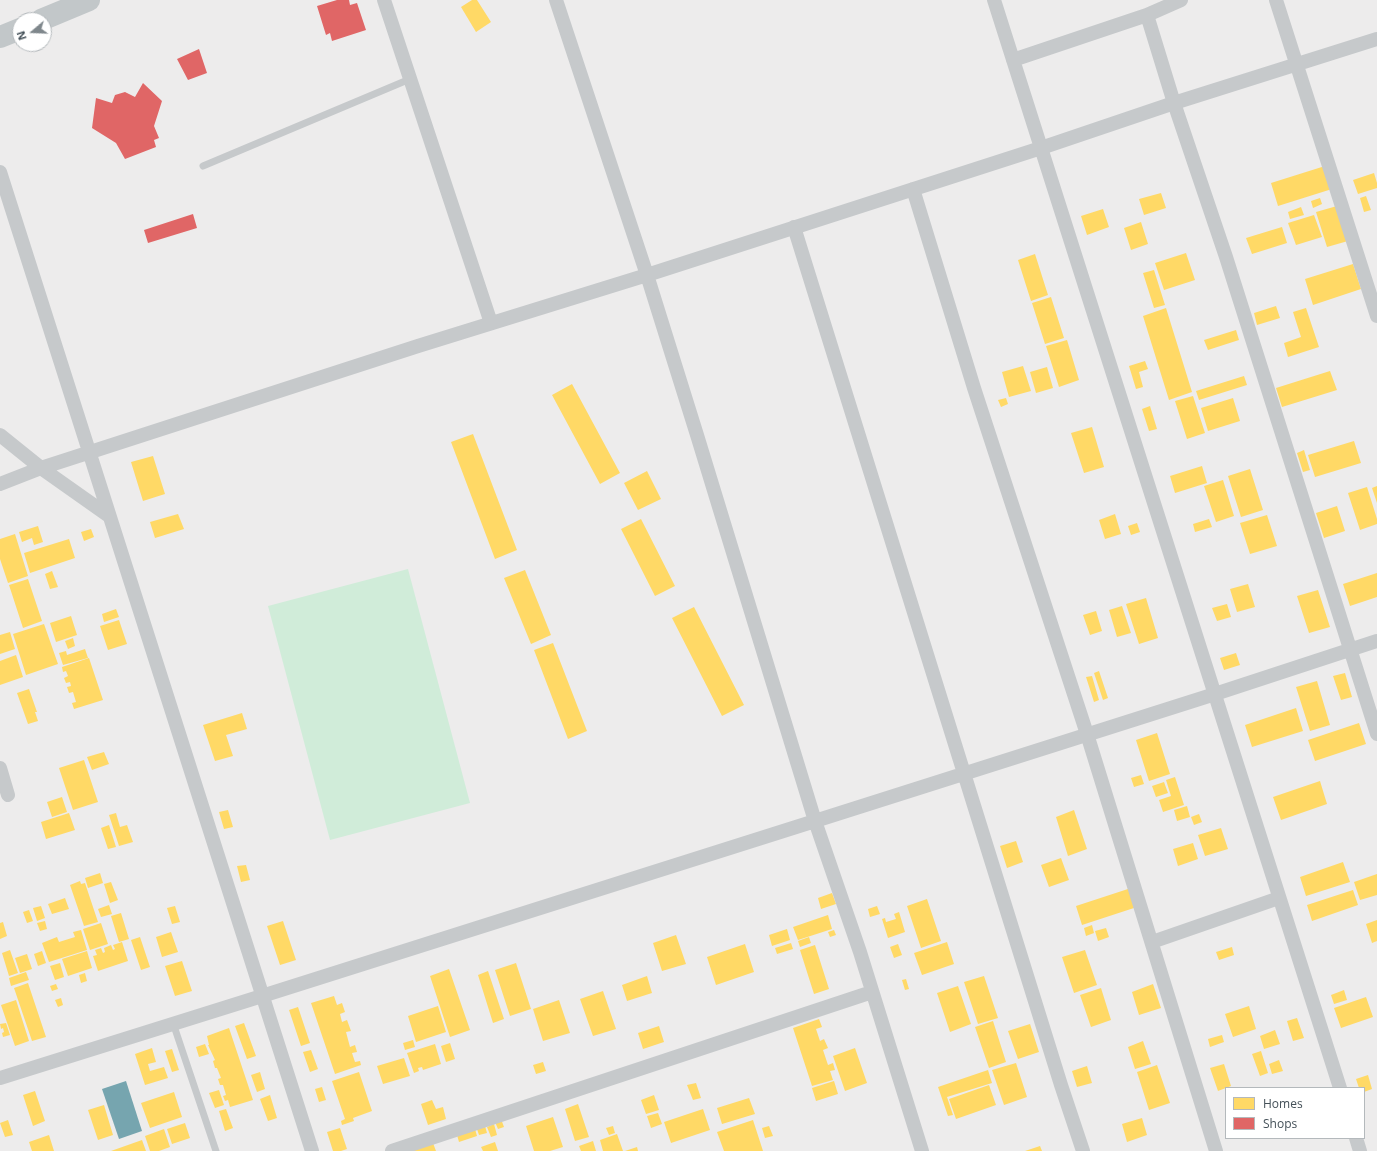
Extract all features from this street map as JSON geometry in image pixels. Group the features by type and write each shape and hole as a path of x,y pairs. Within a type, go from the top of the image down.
{"main road":[{"path":"52,15 79,2"},
{"path":"0,37 12,32"}],"street":[{"path":"384,0 491,323"},
{"path":"556,0 698,435 815,821 872,992 922,1151"},
{"path":"994,0 1340,1087"},
{"path":"1013,60 1148,15 1181,0"},
{"path":"1276,0 1377,316"},
{"path":"1148,15 1174,103 1226,257 1377,734"},
{"path":"0,484 89,452 491,323 647,275 1041,148 1174,103 1377,39"},
{"path":"0,172 312,1151"},
{"path":"914,189 974,388 1087,734 1216,1151"},
{"path":"794,227 1083,1151"},
{"path":"0,435 41,468 110,516"},
{"path":"0,1078 815,821 1377,641"},
{"path":"0,768 8,795"},
{"path":"1152,942 1279,898"},
{"path":"392,1151 872,992"},
{"path":"1356,1139 1360,1151"}],"lane":[{"path":"203,166 410,79"},
{"path":"172,1023 216,1151"}],"green space":[{"path":"408,569 470,803 330,840 268,606"}],"building: Homes":[{"path":"472,0 477,0 491,22 476,32 461,7"},
{"path":"1325,166 1332,189 1278,206 1271,183"},
{"path":"1374,173 1377,188 1358,194 1353,180"},
{"path":"1161,193 1166,208 1144,215 1139,199"},
{"path":"1366,196 1371,210 1364,212 1360,198"},
{"path":"1320,198 1322,204 1313,208 1311,201"},
{"path":"1337,206 1348,241 1327,247 1316,212"},
{"path":"1301,207 1304,215 1290,219 1288,212"},
{"path":"1103,209 1109,227 1087,235 1081,216"},
{"path":"1314,215 1322,237 1296,245 1288,223"},
{"path":"1141,222 1148,244 1131,250 1124,228"},
{"path":"1282,227 1287,243 1252,254 1246,238"},
{"path":"1186,253 1195,280 1164,290 1155,263"},
{"path":"1035,254 1048,295 1031,301 1018,260"},
{"path":"1353,264 1361,289 1313,305 1305,279"},
{"path":"1154,270 1165,305 1154,308 1143,273"},
{"path":"1051,297 1064,338 1045,344 1032,303"},
{"path":"1276,306 1280,318 1257,325 1254,313"},
{"path":"1166,308 1192,392 1169,400 1143,316"},
{"path":"1306,308 1319,347 1288,357 1284,343 1301,337 1293,312"},
{"path":"1236,330 1239,340 1208,350 1204,340"},
{"path":"1067,340 1079,380 1059,387 1046,346"},
{"path":"1145,361 1148,369 1139,372 1143,387 1136,389 1129,366"},
{"path":"1023,366 1031,391 1009,397 1002,372"},
{"path":"1047,367 1053,388 1036,393 1030,372"},
{"path":"1330,371 1337,390 1282,407 1276,388"},
{"path":"1244,376 1247,385 1199,400 1196,391"},
{"path":"572,384 620,473 600,484 552,395"},
{"path":"1193,396 1205,433 1187,439 1175,401"},
{"path":"1006,398 1008,404 1001,407 998,400"},
{"path":"1233,398 1240,421 1208,431 1201,408"},
{"path":"1150,406 1157,429 1149,431 1142,409"},
{"path":"1092,427 1104,467 1084,473 1071,433"},
{"path":"473,434 517,550 495,559 451,442"},
{"path":"1354,441 1361,463 1315,477 1308,455"},
{"path":"1304,450 1310,470 1303,472 1297,453"},
{"path":"153,456 165,494 143,501 131,462"},
{"path":"1202,466 1207,483 1175,493 1170,476"},
{"path":"1250,469 1263,510 1241,517 1228,476"},
{"path":"647,471 661,499 638,510 624,483"},
{"path":"1223,480 1234,516 1216,522 1204,486"},
{"path":"1377,486 1377,503 1372,488"},
{"path":"1367,487 1377,519 1377,524 1360,530 1348,493"},
{"path":"1337,506 1345,531 1324,538 1316,513"},
{"path":"178,514 184,529 155,538 150,522"},
{"path":"1115,514 1121,534 1105,539 1099,520"},
{"path":"1267,515 1277,546 1250,554 1240,523"},
{"path":"641,519 675,586 655,596 621,529"},
{"path":"1209,519 1212,527 1195,532 1193,524"},
{"path":"1137,523 1140,532 1131,535 1128,526"},
{"path":"38,526 43,542 34,545 32,538 22,542 19,532"},
{"path":"91,529 94,537 84,541 81,532"},
{"path":"15,534 28,576 8,583 0,559 0,539"},
{"path":"69,539 75,558 30,573 24,553"},
{"path":"525,570 551,635 531,644 504,578"},
{"path":"52,571 58,587 50,589 45,574"},
{"path":"1377,573 1377,597 1350,606 1343,584"},
{"path":"28,579 42,621 23,628 9,585"},
{"path":"1248,584 1255,607 1237,612 1230,589"},
{"path":"1318,590 1330,627 1309,633 1297,596"},
{"path":"1146,598 1158,638 1139,644 1126,604"},
{"path":"1227,604 1231,617 1217,621 1212,608"},
{"path":"1122,606 1131,633 1117,637 1109,610"},
{"path":"694,607 744,705 722,716 672,618"},
{"path":"116,609 119,617 104,622 102,614"},
{"path":"1096,611 1102,631 1090,635 1083,615"},
{"path":"71,616 77,635 56,642 50,623"},
{"path":"119,620 127,644 108,650 100,626"},
{"path":"44,624 58,664 26,675 13,634"},
{"path":"10,632 15,649 0,654 0,635"},
{"path":"73,638 75,646 68,649 65,641"},
{"path":"553,643 587,731 568,739 534,650"},
{"path":"85,649 88,658 63,665 59,653 66,651 67,655"},
{"path":"1236,653 1240,665 1224,670 1220,658"},
{"path":"16,655 23,677 0,685 0,661"},
{"path":"89,658 103,700 74,709 72,703 76,702 73,692 69,693 67,687 71,686 70,682 66,683 64,678 68,676 66,671 63,672 62,667"},
{"path":"1099,671 1108,698 1103,700 1094,673"},
{"path":"1345,673 1352,697 1341,700 1333,676"},
{"path":"1092,676 1099,700 1094,702 1086,677"},
{"path":"1317,681 1330,725 1310,731 1296,687"},
{"path":"29,689 37,712 35,712 38,721 28,724 17,693"},
{"path":"1296,708 1303,731 1252,747 1245,725"},
{"path":"242,713 247,729 226,735 233,756 215,761 203,725"},
{"path":"1359,723 1366,744 1315,761 1308,740"},
{"path":"1157,733 1170,774 1149,781 1136,740"},
{"path":"104,752 109,764 92,770 87,757"},
{"path":"84,760 98,802 73,810 59,768"},
{"path":"1141,775 1144,784 1134,787 1131,778"},
{"path":"1175,777 1184,805 1163,812 1159,800 1171,796 1166,780"},
{"path":"1320,781 1327,804 1281,820 1273,797"},
{"path":"1164,782 1168,793 1156,797 1152,786"},
{"path":"62,797 67,812 52,817 47,802"},
{"path":"1187,806 1190,817 1177,821 1174,810"},
{"path":"228,810 233,827 224,829 219,812"},
{"path":"1074,810 1087,849 1068,856 1056,817"},
{"path":"69,813 75,830 46,839 41,822"},
{"path":"116,813 120,827 127,825 133,842 119,846 109,815"},
{"path":"1199,814 1202,822 1194,825 1191,817"},
{"path":"109,825 116,847 108,849 101,828"},
{"path":"1221,828 1228,849 1205,856 1198,835"},
{"path":"1016,841 1023,862 1007,868 1000,846"},
{"path":"1193,843 1198,859 1178,866 1173,849"},
{"path":"1061,858 1069,880 1049,887 1041,865"},
{"path":"1343,862 1350,882 1306,896 1300,877"},
{"path":"246,865 250,880 241,882 237,866"},
{"path":"100,873 103,883 88,888 85,878"},
{"path":"1377,874 1377,895 1360,900 1354,882"},
{"path":"80,881 81,884 85,883 98,922 84,926 70,885"},
{"path":"111,882 118,900 110,903 104,884"},
{"path":"1131,888 1137,907 1082,925 1076,906"},
{"path":"1353,890 1358,905 1312,921 1307,905"},
{"path":"832,893 836,904 821,909 818,898"},
{"path":"65,898 69,909 52,914 48,904"},
{"path":"927,899 941,941 921,948 907,906"},
{"path":"109,905 112,914 101,917 98,909"},
{"path":"41,906 45,918 37,921 33,908"},
{"path":"175,906 180,922 172,924 167,908"},
{"path":"877,906 880,914 870,917 868,909"},
{"path":"29,910 33,921 27,923 23,912"},
{"path":"899,912 905,932 888,938 882,919 885,918 886,922 896,919 894,914"},
{"path":"121,913 129,939 119,942 111,916"},
{"path":"828,915 832,929 798,940 793,927"},
{"path":"1377,920 1377,941 1372,943 1366,924"},
{"path":"45,921 47,929 40,931 37,923"},
{"path":"283,921 296,960 280,965 267,926"},
{"path":"3,922 7,936 0,939 0,923"},
{"path":"101,923 108,944 90,950 83,929"},
{"path":"1092,925 1094,933 1086,936 1084,928"},
{"path":"1106,928 1109,937 1098,941 1095,931"},
{"path":"787,929 790,940 772,946 769,935"},
{"path":"81,930 87,950 49,962 42,943 57,937 59,942 75,937 73,932"},
{"path":"834,930 836,935 830,937 828,932"},
{"path":"171,932 178,952 162,957 156,937"},
{"path":"676,935 686,964 662,971 653,943"},
{"path":"140,937 150,967 141,970 131,940"},
{"path":"809,937 811,943 800,947 798,941"},
{"path":"122,942 128,961 98,971 93,956 97,955 95,950 101,948 103,953 105,952 104,948 111,945 113,950 115,949 113,945"},
{"path":"947,942 954,964 922,975 914,953"},
{"path":"791,943 793,949 777,954 775,948"},
{"path":"745,944 754,972 716,985 707,957"},
{"path":"898,944 902,955 894,958 890,947"},
{"path":"815,945 829,989 814,994 800,950"},
{"path":"1232,947 1234,955 1219,960 1216,952"},
{"path":"10,950 18,973 9,976 2,953"},
{"path":"1085,950 1097,985 1074,993 1062,957"},
{"path":"42,951 46,963 38,966 34,954"},
{"path":"87,951 92,968 68,976 62,959"},
{"path":"27,954 32,969 20,973 15,958"},
{"path":"182,961 192,991 175,996 165,966"},
{"path":"60,963 64,977 55,980 50,966"},
{"path":"516,963 531,1009 510,1016 495,970"},
{"path":"449,969 470,1030 450,1037 430,976"},
{"path":"488,971 504,1019 493,1023 478,975"},
{"path":"26,972 29,980 11,986 9,978"},
{"path":"85,973 87,981 81,983 79,975"},
{"path":"647,976 652,993 627,1001 622,985"},
{"path":"984,976 998,1018 978,1024 964,982"},
{"path":"906,979 909,989 905,990 902,980"},
{"path":"28,983 46,1037 32,1041 14,988"},
{"path":"56,984 58,989 52,991 50,986"},
{"path":"1153,984 1161,1008 1139,1015 1132,992"},
{"path":"958,986 971,1024 950,1032 937,993"},
{"path":"1101,988 1111,1020 1091,1027 1080,995"},
{"path":"1344,990 1347,1000 1334,1004 1331,995"},
{"path":"603,991 616,1029 593,1036 580,999"},
{"path":"334,996 337,1005 342,1003 345,1012 340,1014 342,1022 347,1020 351,1031 346,1032 350,1047 355,1045 357,1052 352,1053 355,1062 360,1061 361,1065 335,1074 311,1003"},
{"path":"1366,997 1373,1017 1341,1028 1334,1008"},
{"path":"61,998 63,1005 58,1007 55,1000"},
{"path":"16,1000 29,1041 15,1046 1,1005"},
{"path":"559,1000 570,1033 543,1041 533,1009"},
{"path":"438,1006 446,1032 416,1042 408,1016"},
{"path":"1249,1006 1256,1029 1233,1037 1225,1014"},
{"path":"298,1007 310,1043 301,1046 289,1010"},
{"path":"1297,1018 1304,1038 1293,1041 1287,1021"},
{"path":"819,1019 822,1027 816,1029 820,1041 824,1039 828,1048 823,1050 828,1065 833,1063 835,1070 830,1071 833,1080 812,1086 793,1028"},
{"path":"993,1021 1006,1062 989,1068 975,1027"},
{"path":"6,1023 10,1035 3,1037 2,1033 4,1032 3,1028 1,1029 0,1024"},
{"path":"244,1023 256,1056 247,1059 235,1026"},
{"path":"1030,1024 1039,1052 1018,1059 1008,1031"},
{"path":"659,1026 664,1042 643,1049 638,1033"},
{"path":"229,1028 253,1100 230,1107 228,1100 225,1101 223,1096 226,1095 223,1085 220,1085 218,1079 221,1078 217,1068 215,1068 213,1061 215,1060 208,1045 207,1036"},
{"path":"1275,1030 1280,1044 1264,1049 1260,1036"},
{"path":"1222,1035 1224,1042 1210,1047 1208,1039"},
{"path":"413,1040 415,1047 405,1050 403,1043"},
{"path":"1143,1041 1151,1064 1135,1069 1128,1047"},
{"path":"450,1043 455,1059 446,1062 441,1046"},
{"path":"205,1044 209,1054 199,1057 196,1047"},
{"path":"435,1044 441,1064 423,1070 422,1067 418,1068 419,1071 414,1073 407,1053"},
{"path":"152,1048 156,1062 148,1064 150,1071 164,1067 168,1078 145,1085 135,1054"},
{"path":"855,1048 867,1083 845,1091 833,1056"},
{"path":"172,1049 179,1070 172,1072 165,1051"},
{"path":"311,1050 318,1069 310,1072 303,1052"},
{"path":"1261,1051 1268,1073 1260,1076 1252,1054"},
{"path":"404,1058 410,1076 383,1084 377,1066"},
{"path":"1279,1060 1283,1071 1272,1074 1269,1064"},
{"path":"543,1062 546,1071 536,1074 533,1065"},
{"path":"1016,1063 1027,1097 1004,1105 992,1070"},
{"path":"1224,1064 1231,1086 1225,1087 1218,1091 1210,1068"},
{"path":"1157,1065 1170,1103 1149,1110 1137,1072"},
{"path":"1087,1066 1092,1083 1077,1087 1072,1071"},
{"path":"988,1070 992,1083 947,1097 953,1115 948,1116 938,1087"},
{"path":"260,1072 265,1089 257,1092 251,1075"},
{"path":"359,1072 372,1111 353,1118 354,1121 342,1125 341,1121 345,1119 332,1081"},
{"path":"1368,1075 1372,1089 1365,1092 1365,1087 1359,1087 1356,1079"},
{"path":"834,1081 838,1094 816,1101 812,1088"},
{"path":"696,1083 701,1098 693,1100 687,1085"},
{"path":"989,1085 996,1105 956,1119 949,1099"},
{"path":"322,1087 326,1100 319,1102 315,1089"},
{"path":"219,1090 224,1105 215,1108 209,1093"},
{"path":"35,1091 45,1121 33,1126 23,1095"},
{"path":"174,1092 182,1117 150,1128 141,1103"},
{"path":"270,1095 277,1118 268,1121 260,1099"},
{"path":"654,1095 659,1110 646,1114 641,1100"},
{"path":"749,1098 755,1114 722,1124 717,1108"},
{"path":"432,1100 436,1109 443,1107 446,1119 428,1125 421,1104"},
{"path":"578,1104 589,1137 575,1141 565,1109"},
{"path":"104,1105 113,1135 98,1140 88,1110"},
{"path":"226,1109 233,1128 225,1131 219,1111"},
{"path":"703,1109 710,1130 671,1143 664,1122"},
{"path":"658,1113 662,1124 651,1128 647,1116"},
{"path":"553,1117 563,1147 550,1151 534,1151 526,1126"},
{"path":"1142,1118 1147,1135 1127,1142 1122,1124"},
{"path":"501,1119 504,1127 498,1129 495,1122"},
{"path":"8,1120 13,1135 5,1137 0,1123"},
{"path":"753,1120 763,1151 724,1151 717,1132"},
{"path":"185,1123 190,1138 172,1144 167,1129"},
{"path":"494,1124 497,1135 491,1137 487,1127"},
{"path":"485,1126 487,1133 479,1135 477,1129"},
{"path":"613,1126 615,1133 609,1135 606,1128"},
{"path":"769,1126 773,1136 765,1138 762,1128"},
{"path":"340,1128 347,1149 333,1151 327,1132"},
{"path":"164,1129 170,1147 159,1151 150,1151 145,1136"},
{"path":"475,1129 477,1136 459,1142 457,1135"},
{"path":"617,1134 623,1151 603,1151 600,1140"},
{"path":"49,1135 54,1151 32,1151 29,1142"},
{"path":"142,1140 146,1151 111,1151"},
{"path":"593,1141 596,1151 581,1151 579,1146"},
{"path":"495,1142 498,1151 483,1151 481,1147"},
{"path":"433,1143 436,1151 409,1151"},
{"path":"1040,1146 1042,1151 1025,1151"},
{"path":"637,1147 638,1151 625,1151"}],"building: Shops":[{"path":"337,0 349,0 350,5 357,3 366,30 332,41 330,33 326,35 317,6"},
{"path":"199,49 207,73 188,80 177,59"},
{"path":"143,83 162,101 154,126 159,138 154,140 156,147 125,159 116,143 92,128 96,98 112,103 115,95 125,92 135,97"},
{"path":"193,214 197,228 148,243 144,230"}],"building: Public":[{"path":"126,1081 142,1131 119,1139 102,1089"}]}
